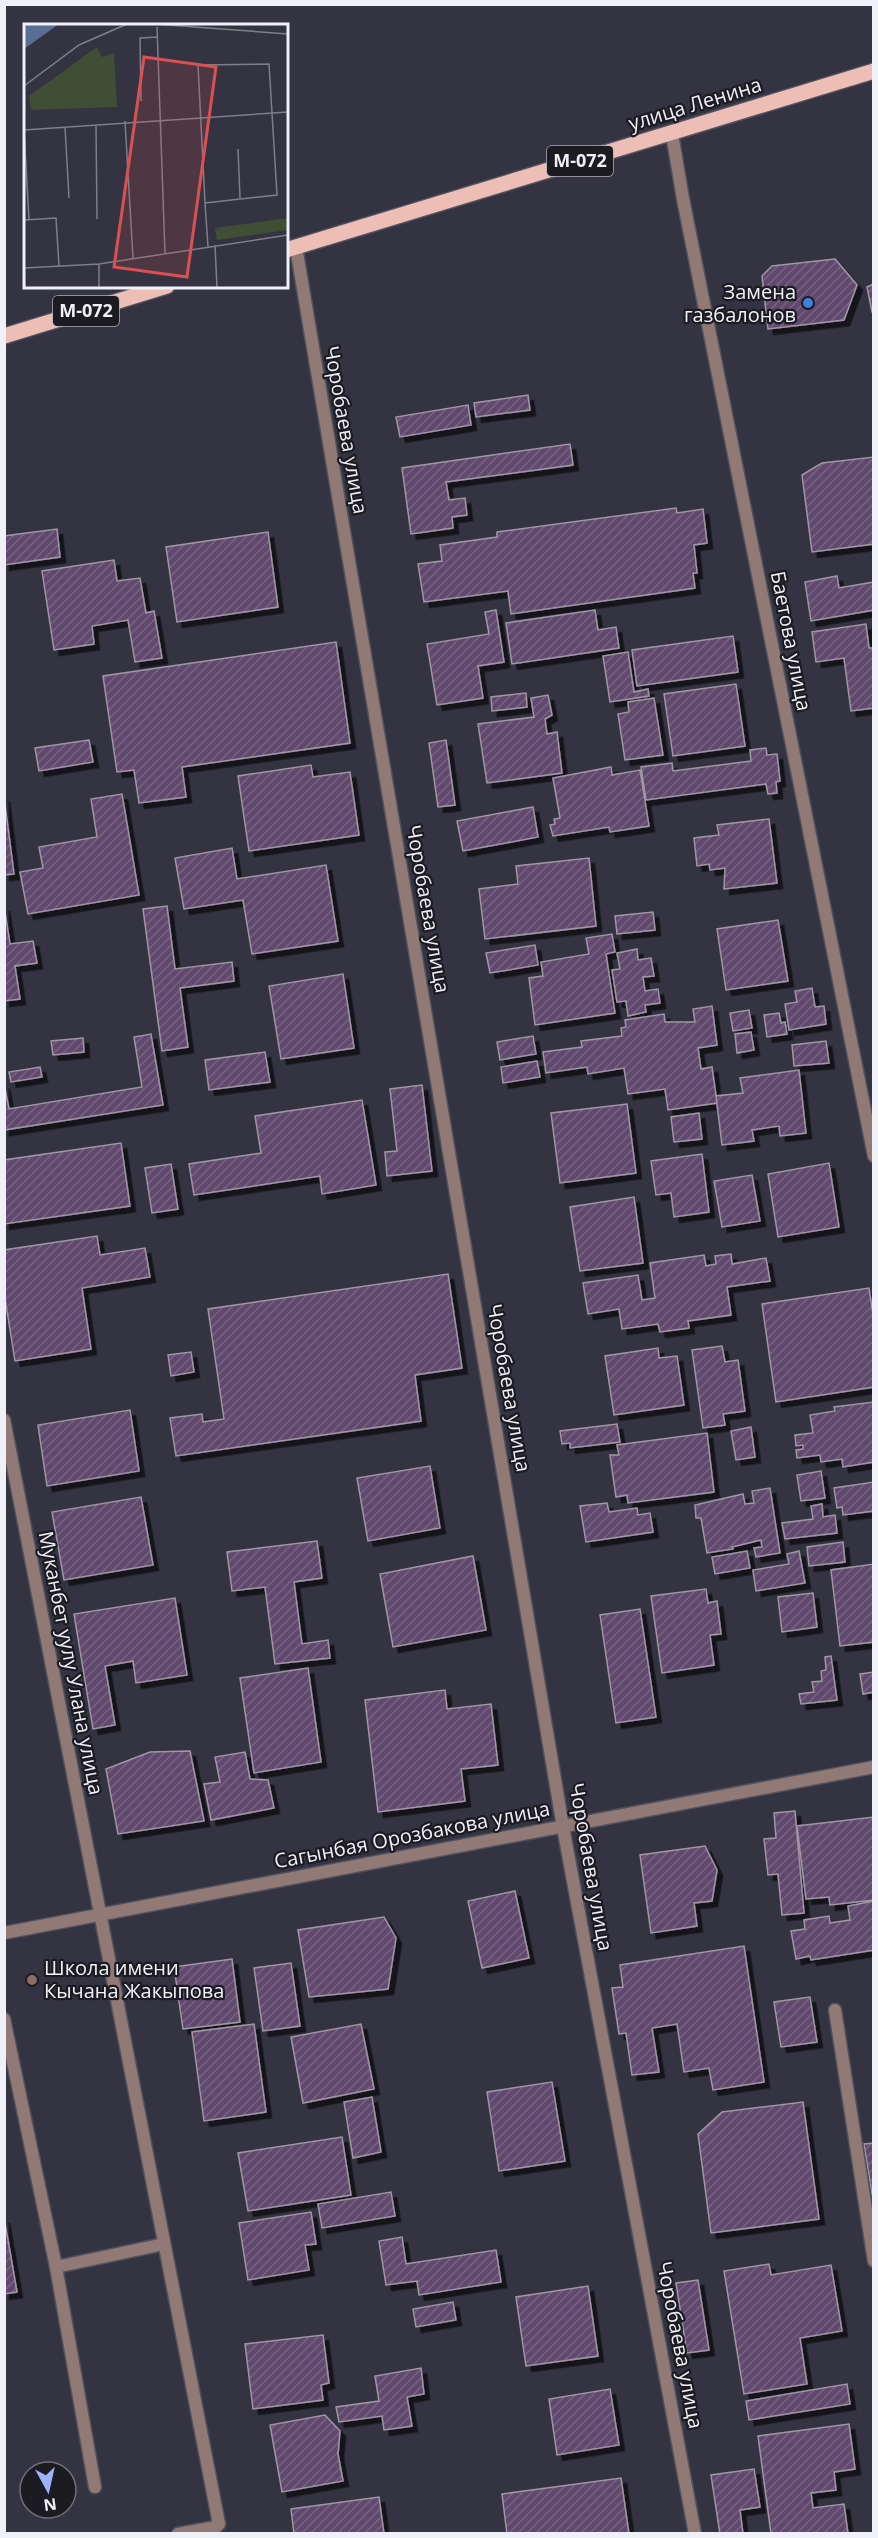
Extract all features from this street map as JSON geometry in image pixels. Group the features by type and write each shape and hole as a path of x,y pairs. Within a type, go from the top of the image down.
{"main road":[{"name":"улица Ленина","path":"291,249 873,71"},
{"name":"М-072","path":"4,336 160,288"}],"street":[{"name":"Баетова улица","path":"672,134 685,211 873,1156"},
{"name":"Чоробаева улица","path":"291,249 563,1827 695,2534"},
{"name":"Муканбет уулу Улана улица","path":"4,1420 219,2526 178,2534"},
{"name":"Сагынбая Орозбакова улица","path":"4,1933 873,1767"},
{"path":"835,2010 873,2261"},
{"path":"4,2019 56,2267 95,2487"},
{"path":"56,2267 164,2244"}],"building":[{"name":"Замена газбалонов","path":"835,259 857,285 844,320 768,329 762,276 772,266"},
{"path":"874,284 874,312 872,312 867,287"},
{"path":"528,395 530,410 476,417 474,403"},
{"path":"468,405 471,425 400,437 396,417"},
{"path":"570,444 573,465 446,482 449,500 465,498 467,515 452,517 453,528 411,534 402,468"},
{"path":"874,457 874,544 812,552 802,475 822,463"},
{"path":"676,508 677,513 703,509 707,543 694,545 697,573 693,573 695,588 511,614 508,591 424,602 418,564 442,561 440,545 497,537 497,532"},
{"path":"57,529 60,557 4,565 4,536"},
{"path":"268,532 278,607 177,622 166,547"},
{"path":"114,560 117,581 140,578 146,613 154,611 162,658 135,662 128,620 92,626 94,644 54,650 42,571"},
{"path":"837,576 839,588 874,582 874,610 811,621 805,582"},
{"path":"496,610 504,662 478,666 483,698 437,705 427,644 489,634 485,612"},
{"path":"595,610 598,630 616,627 619,648 512,664 506,623"},
{"path":"866,624 869,648 874,648 874,708 851,711 844,658 816,662 812,632"},
{"path":"733,636 738,672 637,686 632,650"},
{"path":"336,642 350,743 182,767 186,797 139,803 134,770 117,772 103,676"},
{"path":"628,652 634,692 648,689 649,696 610,702 603,656"},
{"path":"736,684 745,746 673,756 664,694"},
{"path":"526,693 527,707 492,711 491,697"},
{"path":"548,695 552,715 545,719 547,734 557,732 562,773 487,783 478,724 534,717 531,698"},
{"path":"654,698 663,755 625,760 618,714 629,712 628,702"},
{"path":"89,740 93,762 39,771 35,748"},
{"path":"446,740 455,805 438,807 429,743"},
{"path":"766,748 767,755 777,754 780,781 776,782 777,793 768,794 766,784 646,800 641,767 672,763 673,771 751,761 750,750"},
{"path":"311,765 313,777 350,772 359,835 249,851 238,776"},
{"path":"611,767 612,775 640,770 649,826 610,832 609,827 553,836 550,825 555,824 554,819 560,818 553,778"},
{"path":"122,794 139,895 28,914 20,872 43,868 39,847 97,837 91,799"},
{"path":"4,796 14,874 4,875"},
{"path":"533,807 538,837 463,851 457,821"},
{"path":"769,819 777,883 724,889 725,868 710,870 709,864 697,866 694,838 719,835 717,825"},
{"path":"232,848 237,879 326,865 338,941 252,954 243,900 184,909 175,858"},
{"path":"589,858 596,926 485,939 479,889 518,884 516,866"},
{"path":"4,905 10,944 33,941 37,963 15,966 20,999 4,1001"},
{"path":"167,906 175,969 232,962 234,981 180,988 188,1047 162,1051 143,909"},
{"path":"653,912 655,930 617,934 615,916"},
{"path":"778,920 788,981 726,990 717,929"},
{"path":"612,934 615,952 606,954 615,1013 535,1025 529,978 543,976 541,962 589,954 586,938"},
{"path":"535,945 538,965 490,973 486,953"},
{"path":"637,949 638,960 651,958 654,976 643,977 645,991 658,989 660,1003 645,1005 646,1012 628,1016 626,1001 617,1002 612,970 620,969 617,953"},
{"path":"343,974 354,1048 281,1059 269,986"},
{"path":"812,988 815,1007 824,1006 826,1024 789,1030 785,1004 797,1002 795,991"},
{"path":"712,1006 717,1045 698,1048 701,1069 712,1067 717,1103 668,1110 665,1089 628,1094 624,1068 588,1074 587,1067 546,1073 543,1052 582,1047 581,1041 622,1036 621,1028 626,1027 625,1020 664,1014 665,1022 695,1022 693,1009"},
{"path":"749,1010 752,1028 733,1031 730,1013"},
{"path":"779,1013 781,1023 785,1022 787,1034 767,1037 764,1015"},
{"path":"751,1032 754,1050 737,1053 735,1034"},
{"path":"151,1034 163,1105 4,1130 4,1083 9,1109 142,1087 134,1037"},
{"path":"533,1036 536,1054 500,1060 497,1042"},
{"path":"83,1038 84,1052 53,1055 51,1041"},
{"path":"826,1041 829,1063 794,1066 792,1045"},
{"path":"265,1052 270,1082 209,1090 205,1060"},
{"path":"537,1061 540,1077 503,1083 501,1067"},
{"path":"40,1067 42,1077 11,1082 9,1072"},
{"path":"799,1070 806,1133 780,1136 779,1126 752,1130 754,1141 722,1145 716,1096 743,1093 740,1078"},
{"path":"422,1085 432,1171 387,1176 385,1152 397,1151 390,1089"},
{"path":"362,1100 376,1185 322,1194 320,1176 194,1195 189,1164 261,1153 255,1116"},
{"path":"627,1104 636,1173 560,1183 551,1113"},
{"path":"699,1113 702,1139 674,1142 671,1117"},
{"path":"121,1143 130,1206 4,1224 4,1160"},
{"path":"702,1154 709,1212 674,1217 671,1193 656,1195 651,1161"},
{"path":"829,1163 839,1227 778,1237 768,1174"},
{"path":"171,1164 178,1209 152,1213 145,1168"},
{"path":"752,1175 760,1221 722,1227 714,1181"},
{"path":"634,1197 643,1263 580,1271 570,1207"},
{"path":"97,1236 100,1255 145,1248 150,1277 82,1288 91,1349 15,1361 4,1292 4,1250"},
{"path":"731,1254 732,1264 766,1258 770,1281 727,1287 731,1315 688,1321 689,1328 660,1332 658,1324 622,1329 619,1309 588,1314 583,1283 638,1275 642,1300 655,1298 650,1263 704,1255 706,1266 716,1264 715,1256"},
{"path":"448,1274 462,1368 415,1375 421,1421 176,1456 170,1418 202,1414 203,1422 224,1419 208,1309"},
{"path":"869,1288 874,1321 874,1387 776,1402 762,1304"},
{"path":"722,1346 725,1362 738,1360 745,1411 723,1414 725,1425 703,1428 692,1350"},
{"path":"658,1348 659,1358 677,1356 684,1405 614,1415 605,1356"},
{"path":"191,1352 194,1372 171,1376 168,1355"},
{"path":"874,1402 874,1462 843,1467 842,1459 821,1462 820,1455 797,1458 796,1450 803,1449 803,1445 796,1446 795,1435 813,1433 810,1415 835,1411 834,1407"},
{"path":"130,1410 139,1471 47,1486 38,1425"},
{"path":"617,1424 620,1442 570,1448 570,1443 562,1444 560,1431"},
{"path":"751,1427 755,1457 736,1460 731,1431"},
{"path":"707,1433 714,1492 628,1503 627,1495 616,1497 610,1455 619,1455 617,1445"},
{"path":"430,1466 440,1528 368,1541 357,1478"},
{"path":"821,1471 825,1498 801,1501 797,1475"},
{"path":"874,1482 874,1511 843,1515 842,1507 837,1508 834,1488"},
{"path":"770,1488 780,1553 756,1557 754,1548 762,1547 761,1540 732,1547 733,1549 707,1553 701,1518 696,1518 695,1505 743,1494 745,1504 754,1503 752,1491"},
{"path":"141,1497 153,1565 64,1580 52,1512"},
{"path":"607,1503 609,1512 637,1508 638,1515 650,1513 653,1532 586,1542 580,1506"},
{"path":"822,1504 823,1517 835,1515 837,1533 785,1539 782,1523 813,1519 811,1506"},
{"path":"317,1541 322,1578 294,1582 302,1644 328,1640 330,1658 275,1664 265,1587 232,1591 227,1552"},
{"path":"843,1542 845,1562 809,1566 807,1547"},
{"path":"747,1551 750,1568 715,1574 712,1557"},
{"path":"799,1551 805,1583 756,1591 753,1570 789,1564 787,1554"},
{"path":"473,1556 486,1630 393,1647 380,1574"},
{"path":"874,1564 874,1642 840,1646 831,1570"},
{"path":"706,1589 708,1603 717,1601 721,1634 710,1635 714,1665 662,1673 651,1596"},
{"path":"813,1593 817,1627 782,1632 778,1597"},
{"path":"175,1598 187,1675 136,1683 133,1661 105,1666 115,1725 93,1729 74,1614"},
{"path":"640,1609 656,1717 616,1723 600,1615"},
{"path":"831,1656 837,1700 801,1704 799,1694 814,1692 812,1682 822,1681 821,1671 826,1670 825,1657"},
{"path":"308,1668 321,1762 254,1773 240,1678"},
{"path":"874,1672 874,1692 863,1694 860,1674"},
{"path":"445,1690 447,1709 491,1704 498,1765 461,1769 465,1801 378,1812 365,1700"},
{"path":"190,1751 204,1821 118,1834 106,1769 150,1752"},
{"path":"245,1752 250,1779 268,1780 274,1808 211,1820 204,1784 220,1782 215,1757"},
{"path":"795,1811 804,1913 782,1915 778,1874 768,1875 764,1839 776,1838 774,1813"},
{"path":"874,1817 874,1900 830,1905 829,1897 806,1899 797,1826"},
{"path":"705,1846 717,1870 712,1901 694,1903 697,1926 651,1933 640,1855"},
{"path":"515,1891 529,1958 482,1968 468,1901"},
{"path":"874,1901 874,1950 811,1960 810,1956 796,1959 791,1931 805,1929 804,1920 829,1916 830,1923 850,1920 848,1906"},
{"path":"384,1917 396,1938 388,1989 309,1997 298,1930"},
{"path":"744,1946 764,2082 713,2090 709,2068 684,2072 677,2024 652,2028 659,2072 632,2075 626,2033 619,2034 612,1988 623,1987 620,1965"},
{"path":"232,1959 240,2022 183,2029 174,1967"},
{"path":"291,1963 300,2026 263,2031 254,1968"},
{"path":"810,1997 817,2042 781,2047 774,2002"},
{"path":"254,2024 266,2112 204,2121 192,2032"},
{"path":"361,2024 374,2089 303,2103 291,2037"},
{"path":"552,2082 565,2161 499,2171 487,2092"},
{"path":"372,2097 381,2152 353,2158 344,2102"},
{"path":"803,2102 819,2219 711,2233 698,2134 722,2112"},
{"path":"342,2137 351,2195 248,2211 238,2153"},
{"path":"874,2143 874,2206 864,2144"},
{"path":"391,2192 395,2216 322,2228 318,2204"},
{"path":"311,2212 316,2244 305,2245 309,2270 248,2280 239,2223"},
{"path":"4,2217 17,2292 4,2294"},
{"path":"402,2237 406,2264 496,2250 501,2282 419,2295 417,2281 386,2285 379,2241"},
{"path":"769,2264 771,2275 831,2265 842,2331 800,2338 807,2384 744,2394 724,2271"},
{"path":"698,2280 709,2350 687,2353 676,2283"},
{"path":"588,2286 598,2356 526,2366 516,2297"},
{"path":"453,2302 456,2320 416,2327 413,2309"},
{"path":"323,2335 329,2383 321,2385 323,2400 253,2409 245,2344"},
{"path":"421,2368 424,2394 407,2397 412,2426 384,2430 382,2416 339,2422 336,2407 379,2401 375,2376"},
{"path":"847,2384 850,2404 749,2420 746,2401"},
{"path":"610,2389 619,2445 557,2455 549,2399"},
{"path":"325,2415 340,2431 338,2454 343,2481 282,2492 270,2425"},
{"path":"849,2424 855,2469 834,2472 836,2490 811,2493 813,2508 844,2504 848,2534 771,2534 758,2436"},
{"path":"754,2469 760,2507 740,2510 743,2534 720,2534 711,2475"},
{"path":"621,2478 629,2534 507,2534 502,2494"},
{"path":"379,2497 384,2534 294,2534 291,2509"}],"place":[{"name":"Замена газбалонов","path":"808,303"},
{"name":"Школа имени Кычана Жакыпова","path":"32,1980"}]}
